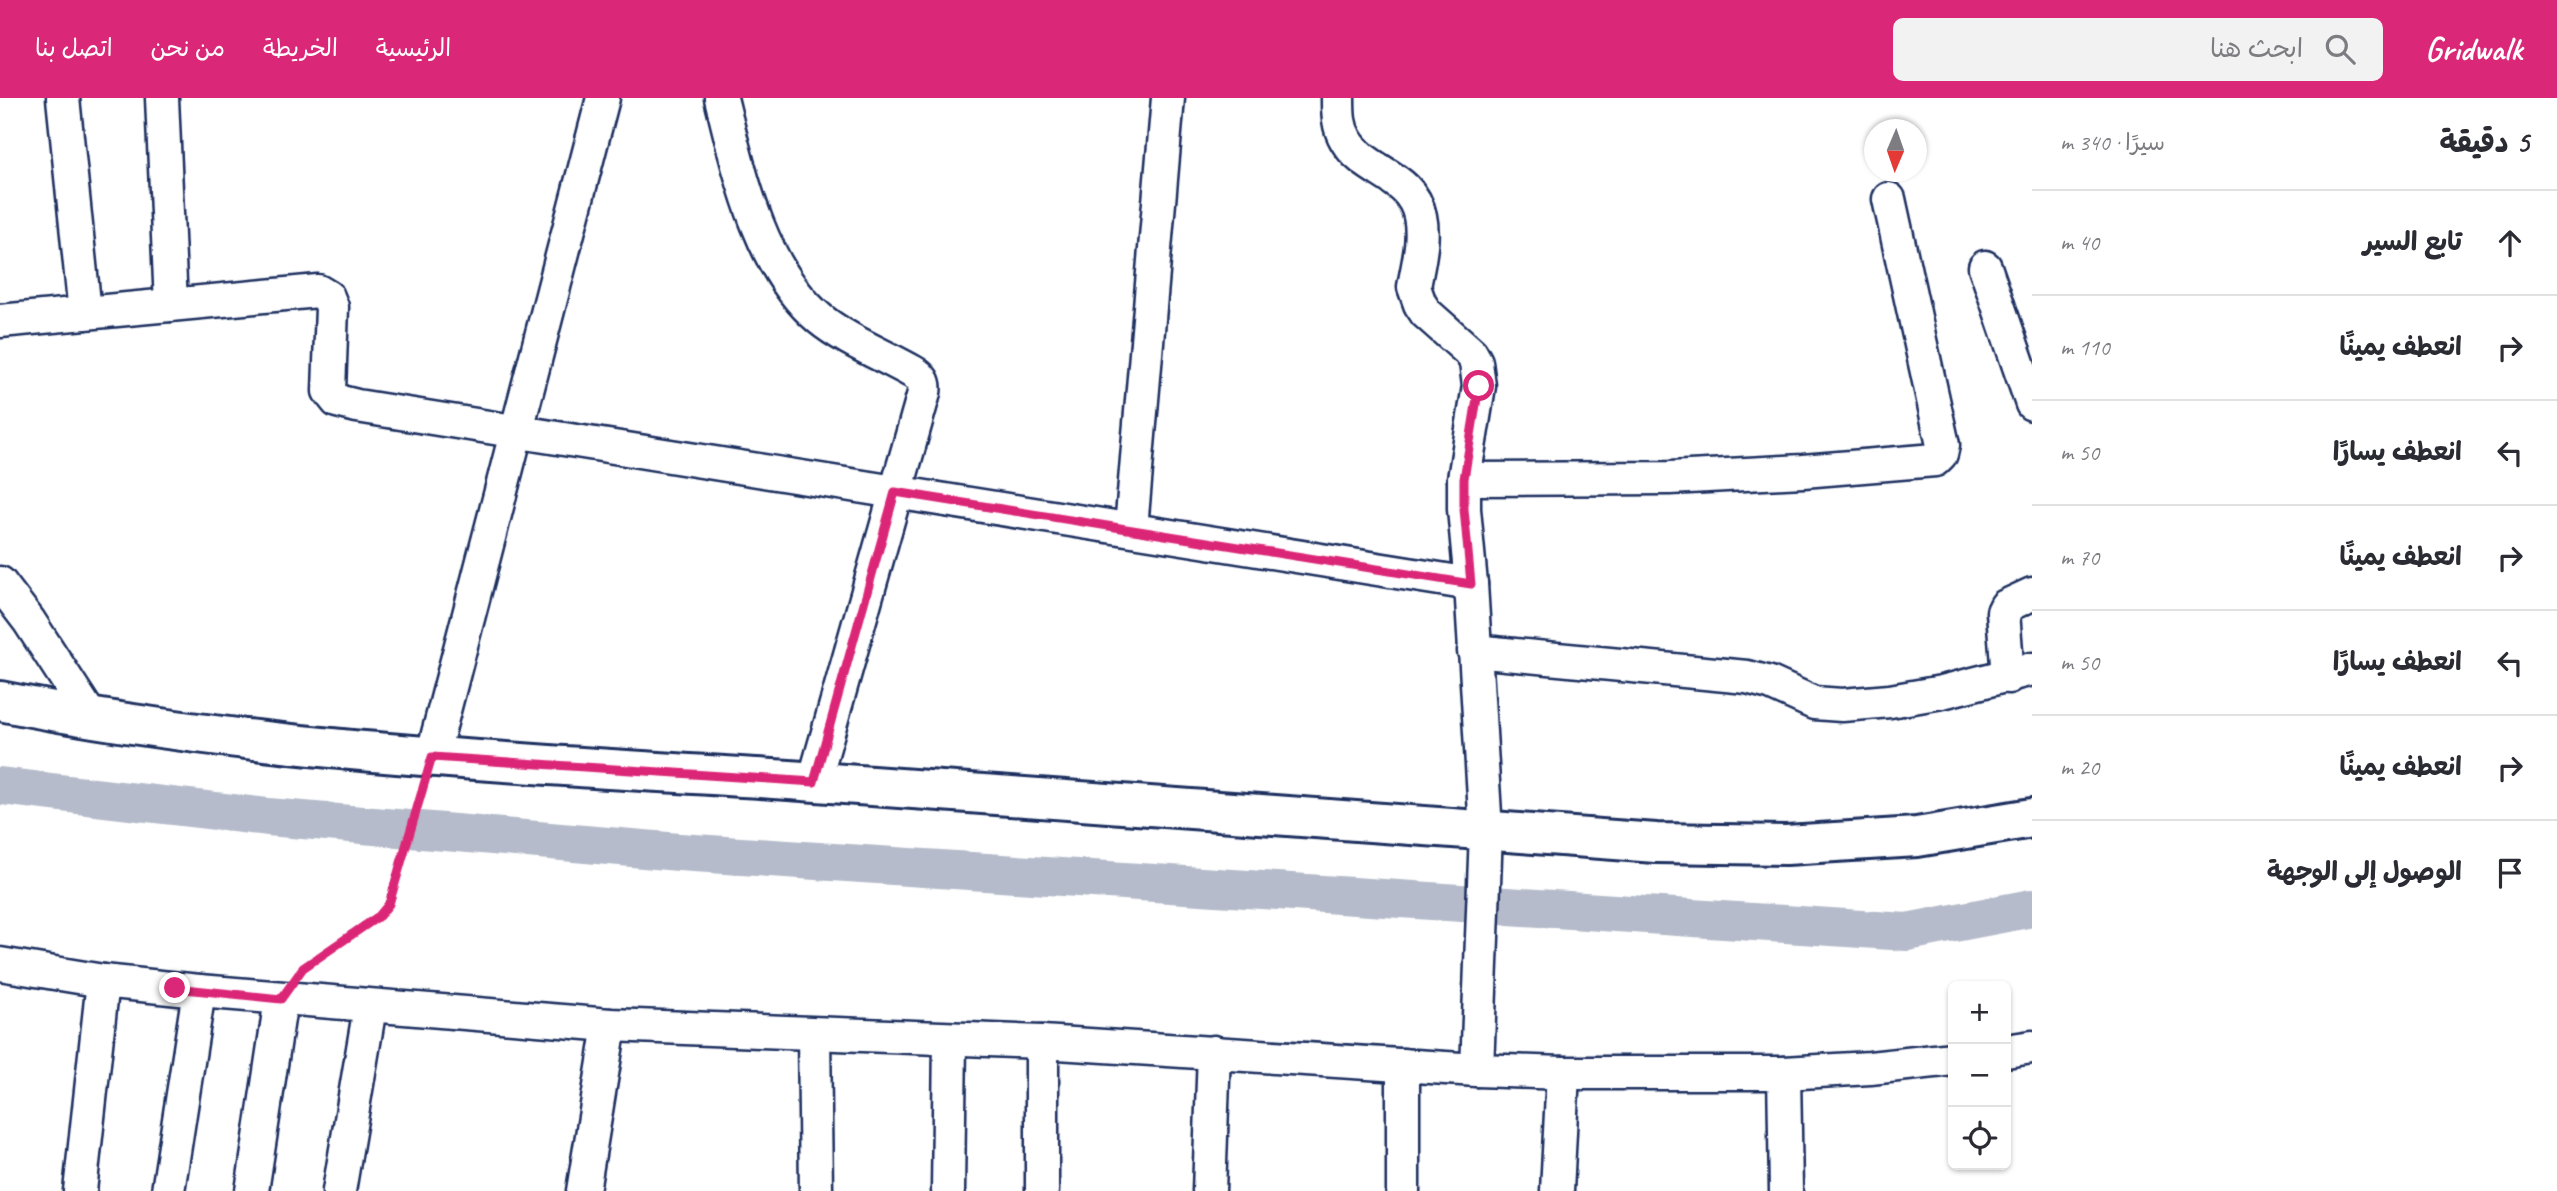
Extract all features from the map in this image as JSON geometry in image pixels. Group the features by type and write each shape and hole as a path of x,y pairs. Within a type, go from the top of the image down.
{"main road":[{"path":"0,701 93,720 201,735 432,757 1656,843 1786,845 1917,837 2032,818"}],"street":[{"path":"63,98 85,313"},
{"path":"162,98 170,305"},
{"path":"432,757 603,98"},
{"path":"721,98 739,170 764,239 785,277 809,310 823,322 913,372 923,381 924,393 814,782"},
{"path":"1131,528 1168,98"},
{"path":"1338,98 1338,119 1350,147 1364,160 1409,190 1415,201 1421,226 1414,287 1419,303 1448,334 1465,346 1476,362 1478,394 1464,479 1464,509 1486,831 1477,1070"},
{"path":"1464,479 1670,478 1935,460 1941,454 1943,445 1889,199"},
{"path":"1985,267 2032,404"},
{"path":"0,321 318,291 328,297 332,307 329,391 337,401 1471,584"},
{"path":"0,583 29,621 93,720"},
{"path":"1474,651 1746,677 1782,687 1803,700 1828,705 1890,701 1942,692 2020,673 2003,612 2006,606 2032,594"},
{"path":"0,964 103,981 199,991 610,1025 1042,1042 1477,1070 1563,1073 1784,1073 1948,1060"},
{"path":"80,1191 103,981"},
{"path":"168,1191 199,991"},
{"path":"252,1191 281,999"},
{"path":"339,1191 370,1007"},
{"path":"583,1191 610,1025"},
{"path":"814,1034 816,1191"},
{"path":"948,1191 950,1040"},
{"path":"1042,1042 1042,1191"},
{"path":"2011,1050 2032,1047"},
{"path":"1209,1191 1214,1052"},
{"path":"1403,1191 1404,1065"},
{"path":"1563,1073 1558,1191 1578,1191"},
{"path":"1784,1073 1786,1191"}],"path":[{"path":"281,999 303,968 379,916 389,904 432,757"}],"waterway":[{"path":"0,786 268,817 679,852 1907,932 2032,908"}],"route":[{"path":"175,988 281,999 303,968 379,916 389,904 432,757 814,782 895,492 1471,584 1466,542 1464,479 1479,386"}]}
